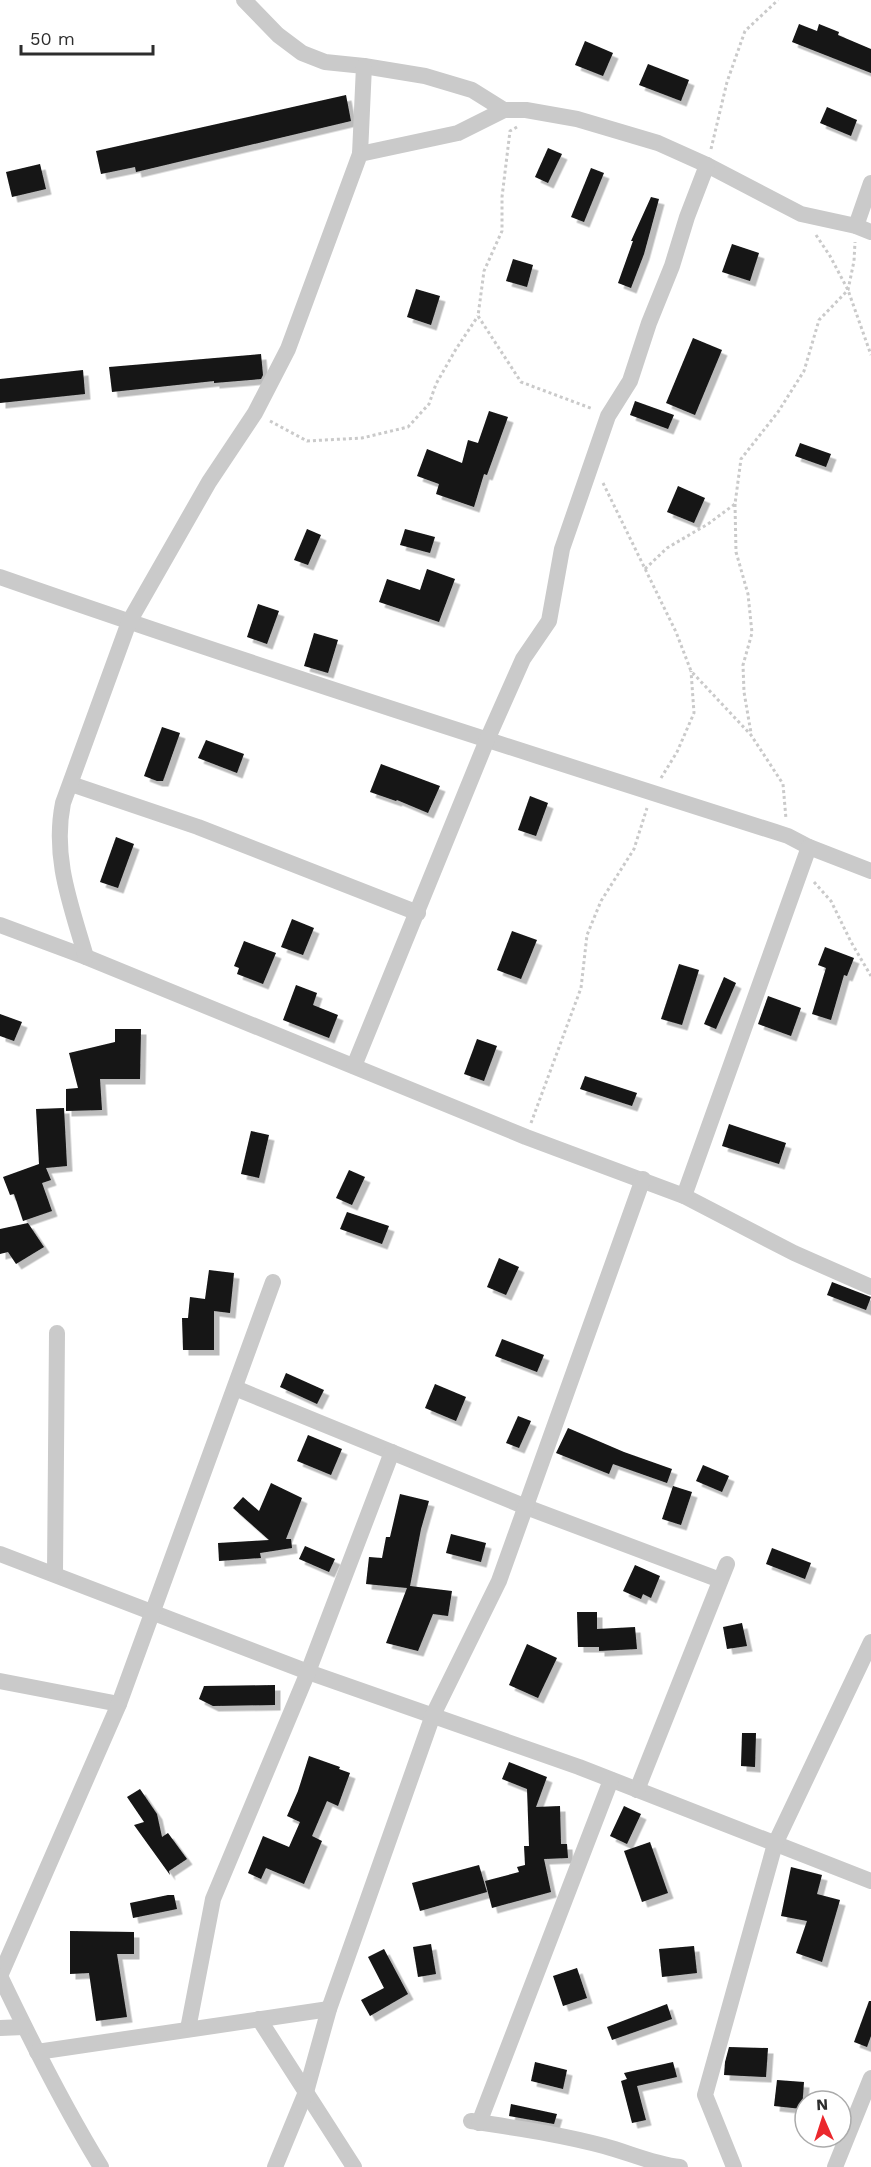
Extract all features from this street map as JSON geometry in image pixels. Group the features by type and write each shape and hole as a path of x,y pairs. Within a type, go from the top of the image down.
{"street":[{"path":"244,0 278,35 302,53 326,62 425,76 472,90 504,110"},
{"path":"86,957 60,861 58,825 63,803 129,622 209,482 255,413 288,349 360,154 364,66"},
{"path":"360,154 458,133 504,110 526,110 577,118 658,143 707,165 801,214 863,229 871,183"},
{"path":"354,1066 487,740 523,659 549,621 562,549 608,416 630,381 649,322 672,266 687,217 707,165"},
{"path":"0,577 487,740 788,836 809,847 871,871"},
{"path":"70,784 198,827 418,913"},
{"path":"684,1196 809,847"},
{"path":"0,925 86,957 526,1137 684,1196 794,1253 871,1287"},
{"path":"275,2167 306,2092 329,2009 433,1715 499,1581 643,1179"},
{"path":"100,2167 77,2129 0,1976 119,1704 273,1282"},
{"path":"55,1573 57,1333"},
{"path":"235,1388 526,1507 720,1580"},
{"path":"188,2029 213,1899 308,1672 392,1452"},
{"path":"0,1554 55,1573 153,1614 308,1672 611,1780 871,1881"},
{"path":"637,1790 727,1564"},
{"path":"734,2167 705,2095 775,1844 871,1642"},
{"path":"0,1681 119,1704"},
{"path":"611,1780 474,2122 604,2146 660,2165 680,2167"},
{"path":"37,2052 329,2009"},
{"path":"259,2019 354,2167"},
{"path":"0,2028 24,2027"},
{"path":"835,2167 871,2078"},
{"path":"77,2129 87,2167"}],"path":[{"path":"707,165 727,82 745,31 778,0"},
{"path":"255,413 308,441 362,438 408,427 429,404 446,366 478,316 484,271 502,231 501,197 510,131 518,127"},
{"path":"801,214 830,256 848,291 871,355"},
{"path":"751,735 744,692 743,665 752,633 748,594 736,552 735,504 741,459 778,412 804,371 819,320 848,291 863,229"},
{"path":"478,316 521,382 567,398 608,416"},
{"path":"526,1137 581,988 587,935 601,901 634,849 652,792 677,752 694,713 691,671 676,632 593,462"},
{"path":"645,569 667,548 708,524 735,504"},
{"path":"691,671 751,735 783,784 788,836"},
{"path":"801,867 831,901 871,976"}],"building":[{"path":"799,24 817,31 819,24 871,49 871,73 792,42"},
{"path":"585,41 613,53 603,76 575,65"},
{"path":"648,64 689,80 681,101 639,85"},
{"path":"346,95 351,121 136,172 135,167 101,174 96,151"},
{"path":"827,107 857,120 851,136 820,123"},
{"path":"548,148 562,154 548,183 535,177"},
{"path":"40,164 46,189 12,197 6,172"},
{"path":"591,168 604,173 584,222 571,217"},
{"path":"651,197 659,199 644,254 631,288 618,283 633,241 631,241"},
{"path":"732,244 759,253 750,281 722,272"},
{"path":"513,259 533,265 527,287 506,281"},
{"path":"416,289 440,296 431,325 407,317"},
{"path":"693,338 722,350 695,415 666,403"},
{"path":"261,354 263,375 261,379 214,383 214,381 112,392 109,367"},
{"path":"83,370 85,394 0,403 0,379"},
{"path":"635,401 674,415 668,429 630,415"},
{"path":"489,411 508,417 487,475 484,474 474,507 436,494 439,484 417,476 427,449 462,463 468,440 478,443"},
{"path":"800,443 831,454 826,467 795,456"},
{"path":"678,486 705,498 694,523 667,512"},
{"path":"307,529 321,535 308,565 294,560"},
{"path":"405,529 435,537 430,553 400,545"},
{"path":"427,569 455,579 439,622 379,602 387,579 420,590"},
{"path":"258,604 279,611 267,644 247,637"},
{"path":"314,633 338,640 328,673 304,666"},
{"path":"162,727 180,733 163,781 157,781 144,776"},
{"path":"206,740 244,754 237,773 198,758"},
{"path":"381,764 440,786 428,813 370,792"},
{"path":"530,796 548,803 536,836 518,830"},
{"path":"116,837 134,844 118,888 100,882"},
{"path":"292,919 314,928 303,955 281,947"},
{"path":"512,931 537,940 521,979 497,970"},
{"path":"244,941 276,953 263,984 237,974 239,968 234,966"},
{"path":"825,947 854,958 847,976 844,975 831,1020 812,1014 826,968 818,965"},
{"path":"679,964 699,970 682,1025 661,1019"},
{"path":"724,977 736,983 716,1029 704,1024"},
{"path":"296,985 317,993 313,1005 338,1015 329,1038 283,1020"},
{"path":"768,996 801,1008 791,1036 758,1024"},
{"path":"0,1014 22,1022 14,1041 0,1036"},
{"path":"115,1029 141,1029 140,1079 100,1079 102,1110 66,1111 66,1089 78,1088 69,1053 115,1042"},
{"path":"477,1039 497,1046 484,1081 464,1074"},
{"path":"585,1076 637,1093 632,1106 580,1089"},
{"path":"64,1108 67,1166 46,1168 51,1180 42,1183 52,1211 23,1221 14,1194 10,1195 3,1177 39,1164 36,1109"},
{"path":"729,1124 786,1143 779,1164 722,1146"},
{"path":"251,1131 269,1135 259,1178 241,1174"},
{"path":"349,1170 365,1177 352,1205 336,1198"},
{"path":"347,1212 389,1226 382,1244 340,1229"},
{"path":"28,1223 44,1247 16,1264 8,1252 0,1254 0,1229"},
{"path":"499,1258 519,1267 506,1295 487,1287"},
{"path":"209,1270 234,1273 230,1313 214,1311 214,1350 183,1350 182,1318 188,1318 190,1297 205,1299"},
{"path":"832,1282 871,1297 866,1310 827,1295"},
{"path":"502,1339 544,1355 537,1372 495,1356"},
{"path":"286,1373 324,1390 317,1404 280,1387"},
{"path":"435,1384 466,1397 456,1421 425,1408"},
{"path":"518,1416 531,1421 519,1448 506,1443"},
{"path":"568,1428 672,1469 667,1483 613,1464 609,1474 556,1453"},
{"path":"308,1435 342,1449 331,1475 297,1461"},
{"path":"703,1465 729,1476 722,1492 696,1481"},
{"path":"271,1483 302,1498 286,1539 291,1539 292,1548 260,1553 261,1558 219,1561 218,1543 269,1540 233,1508 243,1497 259,1511"},
{"path":"673,1486 692,1492 681,1525 662,1519"},
{"path":"400,1494 429,1501 410,1586 452,1591 448,1616 433,1614 418,1651 386,1643 407,1588 366,1584 369,1557 382,1558 386,1537 390,1537"},
{"path":"451,1534 486,1543 481,1562 446,1553"},
{"path":"305,1546 335,1559 329,1572 299,1559"},
{"path":"772,1548 811,1563 805,1579 766,1564"},
{"path":"635,1565 660,1576 651,1598 643,1594 641,1599 623,1591"},
{"path":"577,1612 597,1612 597,1629 635,1627 637,1649 599,1651 599,1647 578,1647"},
{"path":"742,1623 747,1646 727,1649 723,1627"},
{"path":"527,1644 557,1658 538,1698 509,1685"},
{"path":"275,1685 275,1705 213,1706 199,1699 204,1686"},
{"path":"742,1733 756,1733 755,1767 741,1766"},
{"path":"309,1756 350,1773 338,1806 327,1801 312,1836 322,1841 304,1884 266,1868 261,1879 248,1873 263,1836 289,1847 300,1822 287,1816"},
{"path":"509,1762 547,1777 536,1807 560,1806 561,1844 567,1844 568,1858 544,1859 551,1892 492,1908 485,1881 519,1872 517,1867 525,1865 524,1846 529,1846 527,1789 502,1779"},
{"path":"140,1789 157,1814 162,1837 168,1833 187,1859 169,1871 170,1875 134,1825 144,1822 127,1797"},
{"path":"624,1806 641,1814 627,1844 610,1836"},
{"path":"650,1842 668,1893 642,1902 624,1851"},
{"path":"479,1865 487,1892 420,1911 412,1883"},
{"path":"791,1867 822,1875 817,1894 840,1900 822,1962 796,1953 807,1921 781,1916"},
{"path":"174,1895 177,1909 133,1918 130,1903"},
{"path":"70,1931 134,1932 134,1954 117,1954 127,2017 96,2021 89,1973 70,1974"},
{"path":"431,1944 436,1974 418,1977 413,1947"},
{"path":"694,1946 697,1973 662,1977 659,1949"},
{"path":"384,1949 408,1994 370,2016 361,2000 384,1988 368,1957"},
{"path":"577,1968 587,1998 563,2006 553,1976"},
{"path":"869,2001 871,2001 871,2036 867,2047 854,2042"},
{"path":"667,2004 672,2019 612,2040 607,2027"},
{"path":"729,2047 768,2048 766,2077 724,2075"},
{"path":"535,2062 567,2070 563,2089 531,2081"},
{"path":"673,2062 677,2077 637,2086 646,2120 632,2123 621,2081 627,2079 624,2073"},
{"path":"777,2080 804,2082 803,2089 793,2089 793,2108 774,2106"},
{"path":"511,2104 557,2114 554,2124 509,2116"}]}
